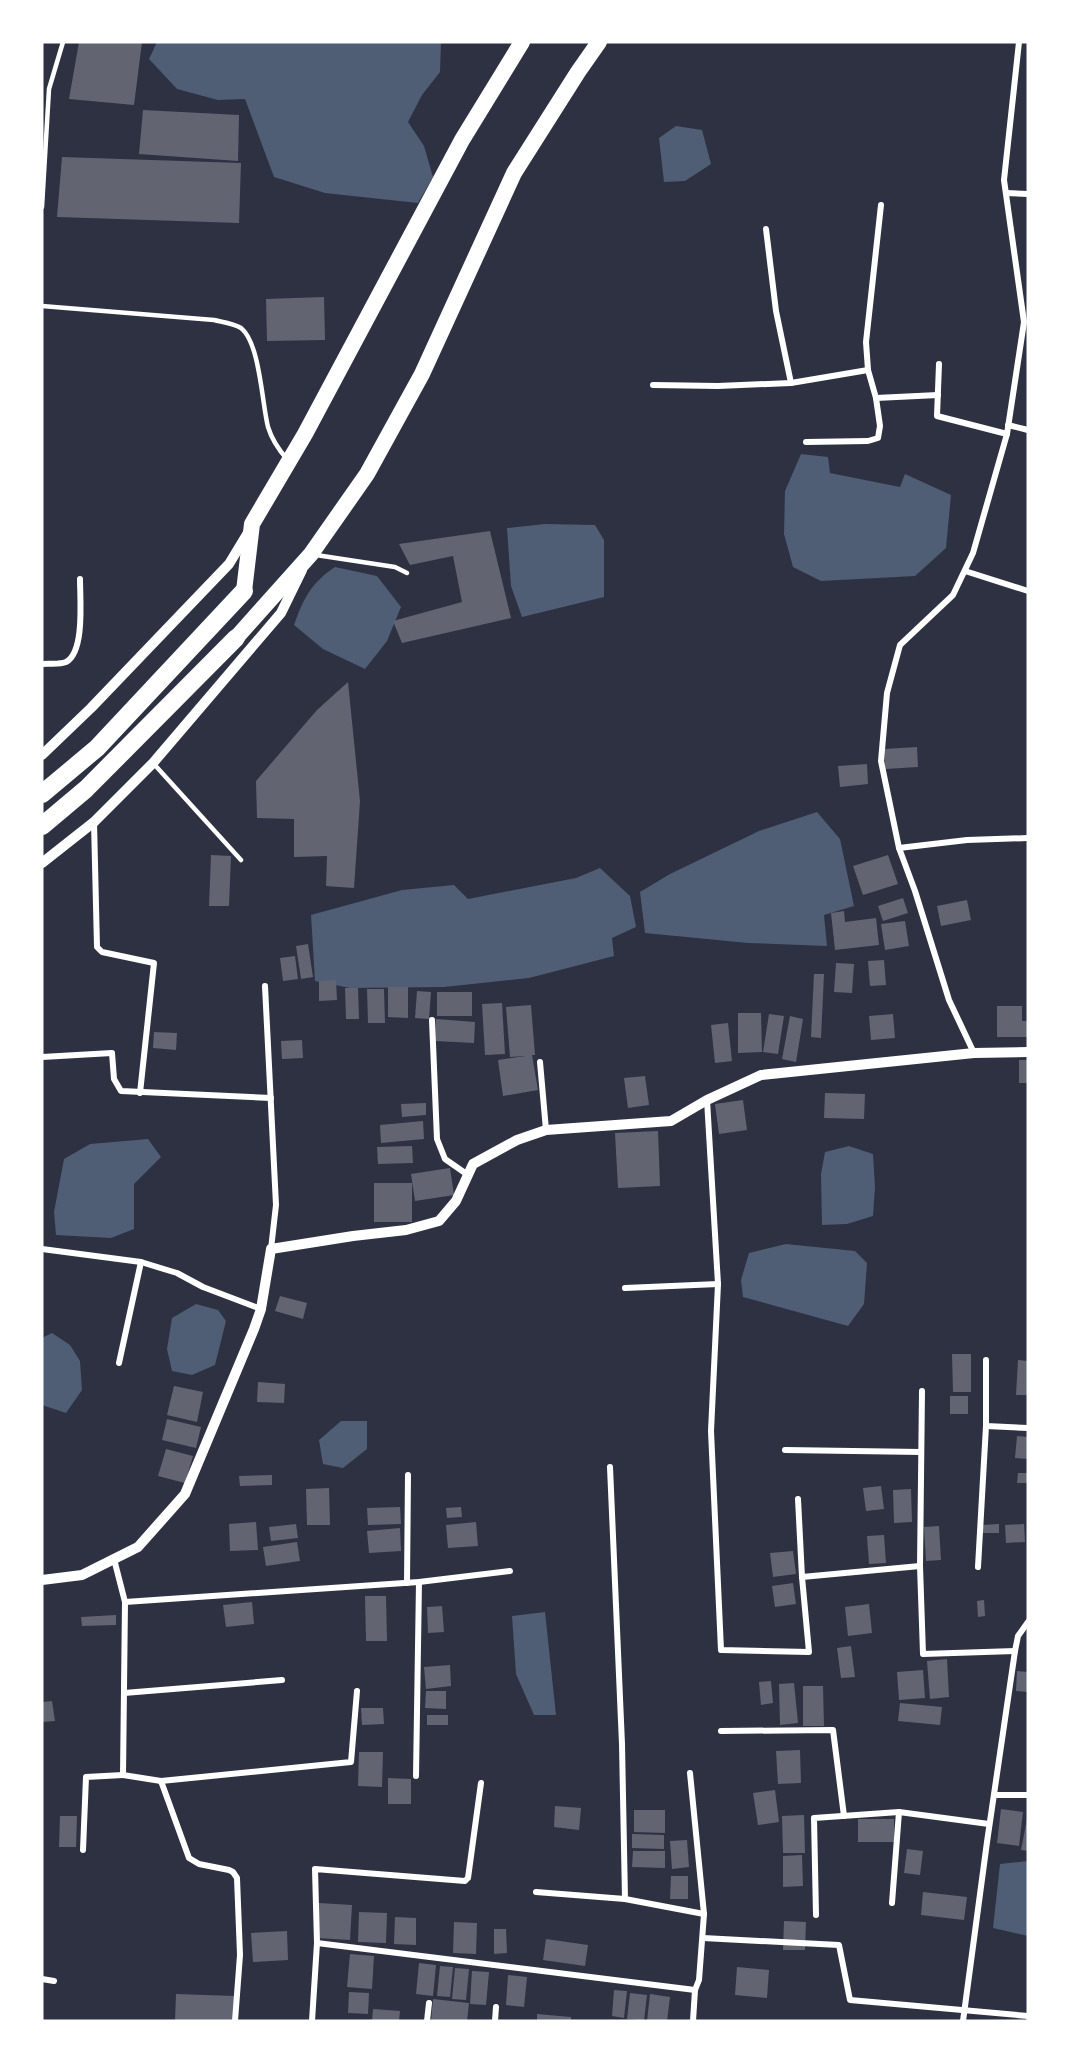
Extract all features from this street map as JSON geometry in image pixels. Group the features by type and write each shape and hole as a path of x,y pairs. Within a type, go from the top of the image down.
{"highway":[{"path":"42,794 97,748 244,591 252,524 289,462 462,140 522,42"},
{"path":"42,826 86,789 236,638 310,554 367,474 422,374 514,173 599,42"}],"street":[{"path":"974,1053 949,1000 899,848 881,761 887,693 900,645 953,595 973,553 1007,434 1024,322 1004,180 1019,42"},
{"path":"1006,193 1028,194"},
{"path":"806,442 878,438 880,426 876,398 868,370 866,342 881,205"},
{"path":"766,229 776,311 791,383"},
{"path":"1020,347 1028,349"},
{"path":"939,363 937,416 1007,434"},
{"path":"653,385 718,386 791,383 868,370"},
{"path":"876,398 938,395"},
{"path":"1008,425 1028,430"},
{"path":"42,755 91,708 229,564 252,524"},
{"path":"42,863 94,822 153,763 281,613 310,554"},
{"path":"965,571 1028,591"},
{"path":"42,664 64,663 72,658 78,645 81,579"},
{"path":"94,822 97,947 102,952 154,963 140,1094"},
{"path":"899,848 967,840 1028,838"},
{"path":"42,1580 82,1575 138,1546 185,1494 261,1309 276,1205 265,986"},
{"path":"432,1020 437,1139 445,1159 468,1176"},
{"path":"271,1249 406,1230 439,1221 456,1201 472,1164 517,1140 546,1130 671,1121 707,1100 761,1074 974,1053 1028,1052"},
{"path":"42,1056 112,1053 114,1079 121,1091 140,1094 271,1098"},
{"path":"540,1062 546,1130"},
{"path":"707,1100 718,1284 711,1431 721,1650 809,1652 798,1499"},
{"path":"42,1249 141,1262 177,1273 203,1287 261,1309"},
{"path":"119,1363 141,1262"},
{"path":"625,1288 718,1284"},
{"path":"978,1567 986,1426 986,1360"},
{"path":"921,1391 920,1566 923,1654 1016,1651"},
{"path":"986,1426 1028,1428"},
{"path":"785,1450 921,1452"},
{"path":"610,1467 622,1743 625,1899"},
{"path":"407,1583 408,1475"},
{"path":"114,1559 125,1602 123,1775"},
{"path":"802,1577 920,1566"},
{"path":"125,1602 407,1583 510,1571"},
{"path":"416,1776 419,1582"},
{"path":"963,2021 989,1824 1018,1636 1028,1622"},
{"path":"124,1694 282,1680"},
{"path":"83,1850 86,1777 123,1775 161,1780 351,1762 357,1691"},
{"path":"721,1731 833,1730 844,1816"},
{"path":"690,1773 704,1914 699,1980 694,1990 693,2021"},
{"path":"161,1780 189,1858 200,1864 229,1870 237,1878 240,1955 235,2021"},
{"path":"312,2021 316,1943 315,1869 460,1881 468,1878 481,1783"},
{"path":"994,1795 1028,1796"},
{"path":"816,1915 813,1818 899,1812 989,1824"},
{"path":"892,1903 899,1812"},
{"path":"536,1892 625,1899 704,1914"},
{"path":"703,1938 839,1944 850,2000 1028,2016"},
{"path":"316,1943 694,1990"},
{"path":"42,1979 54,1981"},
{"path":"427,2021 429,2002"},
{"path":"495,2021 496,2007"}],"lane":[{"path":"42,207 49,89 63,42"},
{"path":"42,88 49,89"},
{"path":"42,306 214,320 242,329 255,354 268,427 276,447 289,462"},
{"path":"310,554 395,567 407,573"},
{"path":"153,763 241,860"}],"water":[{"path":"157,42 441,42 440,72 422,95 408,122 424,146 433,177 418,203 325,193 274,177 245,99 218,100 177,89 149,59"},
{"path":"676,126 702,130 711,164 685,181 664,182 659,138"},
{"path":"801,454 828,457 830,473 900,487 905,474 951,495 946,548 915,576 821,581 793,567 784,534 785,491"},
{"path":"545,524 595,525 604,540 604,597 522,617 511,586 507,528"},
{"path":"335,567 377,576 401,607 387,641 365,669 323,649 294,625 309,592"},
{"path":"817,812 840,839 854,906 824,915 827,946 748,943 645,933 640,892 670,874 759,831"},
{"path":"600,868 630,896 636,927 612,938 614,956 529,978 444,987 350,988 315,981 311,915 402,890 454,885 468,899 576,878"},
{"path":"148,1139 161,1157 134,1184 134,1229 111,1238 56,1235 54,1212 64,1159 90,1144"},
{"path":"849,1146 873,1154 875,1187 873,1216 847,1224 822,1225 821,1174 825,1152"},
{"path":"786,1244 855,1251 867,1263 864,1304 848,1326 743,1297 741,1280 749,1253"},
{"path":"196,1304 218,1310 226,1321 215,1365 192,1375 172,1371 167,1349 172,1318"},
{"path":"52,1333 70,1345 80,1361 82,1390 66,1413 42,1405 42,1338"},
{"path":"341,1421 367,1421 367,1449 343,1468 323,1464 319,1440"},
{"path":"545,1612 556,1715 534,1715 516,1674 512,1616"},
{"path":"1028,1861 1028,1936 993,1928 1000,1864"}],"building":[{"path":"79,42 142,42 134,105 69,99"},
{"path":"143,110 239,115 238,161 139,154"},
{"path":"62,157 241,163 239,223 57,217"},
{"path":"324,297 325,340 267,341 266,299"},
{"path":"490,531 511,618 402,643 393,621 462,602 453,556 410,565 399,544"},
{"path":"348,682 360,801 354,888 326,886 327,856 294,857 294,819 257,818 256,781 317,710"},
{"path":"917,747 918,767 885,769 884,749"},
{"path":"867,764 868,784 840,787 838,766"},
{"path":"211,855 231,856 229,906 209,906"},
{"path":"888,855 898,884 863,895 853,866"},
{"path":"903,898 908,913 883,921 878,906"},
{"path":"967,900 971,920 941,926 937,906"},
{"path":"844,911 845,922 876,918 879,945 835,950 831,913"},
{"path":"905,921 909,946 885,950 881,924"},
{"path":"308,944 313,977 301,979 296,946"},
{"path":"295,956 298,979 283,981 280,958"},
{"path":"884,960 886,985 870,986 868,961"},
{"path":"836,963 854,964 852,993 834,992"},
{"path":"814,974 824,974 821,1038 811,1037"},
{"path":"336,980 337,1000 319,1001 319,981"},
{"path":"388,987 408,987 408,1018 388,1017"},
{"path":"345,988 358,988 359,1019 346,1019"},
{"path":"367,989 384,989 385,1023 368,1023"},
{"path":"417,991 431,992 429,1019 415,1018"},
{"path":"437,992 472,992 472,1016 437,1016"},
{"path":"502,1003 505,1054 485,1055 482,1004"},
{"path":"531,1005 535,1055 532,1055 538,1090 503,1096 498,1060 526,1056 510,1057 506,1007"},
{"path":"997,1006 1022,1006 1022,1021 1028,1021 1028,1037 997,1037"},
{"path":"738,1013 761,1013 762,1052 738,1053"},
{"path":"769,1014 784,1016 778,1054 763,1052"},
{"path":"893,1014 895,1038 871,1040 869,1016"},
{"path":"790,1016 803,1019 796,1062 782,1059"},
{"path":"436,1019 475,1022 474,1043 435,1041"},
{"path":"728,1023 732,1061 715,1063 711,1025"},
{"path":"154,1032 177,1033 176,1050 153,1048"},
{"path":"302,1040 303,1058 282,1059 281,1041"},
{"path":"1019,1060 1028,1060 1028,1083 1019,1083"},
{"path":"645,1076 649,1105 628,1108 624,1078"},
{"path":"825,1093 865,1094 864,1119 824,1118"},
{"path":"743,1100 747,1130 719,1134 715,1104"},
{"path":"426,1103 426,1115 402,1117 401,1104"},
{"path":"423,1121 424,1139 381,1143 380,1125"},
{"path":"658,1131 660,1186 618,1188 615,1133"},
{"path":"412,1146 413,1163 378,1164 377,1147"},
{"path":"450,1168 454,1195 415,1201 411,1174"},
{"path":"374,1183 412,1183 412,1222 374,1222"},
{"path":"280,1296 307,1303 303,1319 275,1311"},
{"path":"952,1354 971,1354 971,1392 953,1392"},
{"path":"1018,1360 1028,1361 1028,1395 1016,1395"},
{"path":"258,1382 285,1384 284,1403 257,1402"},
{"path":"174,1386 203,1392 197,1422 167,1415"},
{"path":"950,1396 968,1396 968,1414 950,1414"},
{"path":"167,1419 201,1427 196,1448 162,1440"},
{"path":"1017,1436 1028,1437 1028,1459 1015,1458"},
{"path":"166,1449 193,1456 185,1483 158,1476"},
{"path":"1018,1473 1028,1473 1028,1483 1017,1483"},
{"path":"272,1475 272,1485 240,1486 239,1476"},
{"path":"881,1486 884,1509 866,1511 863,1488"},
{"path":"329,1488 330,1525 307,1525 306,1489"},
{"path":"911,1489 912,1522 894,1523 893,1490"},
{"path":"400,1507 401,1524 368,1525 367,1508"},
{"path":"461,1507 462,1517 447,1518 446,1508"},
{"path":"256,1522 258,1550 230,1551 229,1524"},
{"path":"476,1522 478,1546 448,1548 446,1525"},
{"path":"296,1524 298,1538 271,1541 269,1527"},
{"path":"999,1524 999,1533 982,1533 982,1525"},
{"path":"1024,1524 1025,1542 1006,1543 1005,1525"},
{"path":"939,1526 941,1560 926,1561 924,1527"},
{"path":"400,1528 401,1551 369,1553 367,1531"},
{"path":"884,1535 886,1563 869,1564 867,1536"},
{"path":"297,1542 300,1561 266,1566 263,1547"},
{"path":"793,1551 796,1574 773,1577 770,1553"},
{"path":"793,1583 796,1604 775,1607 772,1586"},
{"path":"365,1596 386,1596 387,1641 366,1641"},
{"path":"984,1600 985,1616 978,1617 977,1601"},
{"path":"252,1602 254,1624 226,1627 223,1605"},
{"path":"869,1604 872,1633 848,1636 845,1607"},
{"path":"442,1606 444,1632 428,1633 427,1607"},
{"path":"116,1615 116,1625 82,1626 81,1617"},
{"path":"851,1646 855,1677 841,1678 837,1648"},
{"path":"947,1659 949,1697 930,1699 927,1661"},
{"path":"450,1665 451,1686 426,1689 424,1667"},
{"path":"923,1670 925,1698 899,1700 897,1672"},
{"path":"1017,1671 1028,1672 1028,1692 1016,1691"},
{"path":"771,1681 773,1703 761,1705 759,1682"},
{"path":"794,1683 798,1723 780,1725 779,1684"},
{"path":"803,1686 823,1686 824,1726 803,1726"},
{"path":"426,1691 446,1691 446,1709 425,1708"},
{"path":"52,1701 55,1721 42,1722 42,1702"},
{"path":"900,1703 942,1707 940,1725 898,1721"},
{"path":"361,1708 383,1708 384,1724 362,1725"},
{"path":"427,1715 448,1715 448,1725 427,1725"},
{"path":"800,1750 801,1783 778,1784 776,1751"},
{"path":"359,1752 383,1752 382,1787 358,1786"},
{"path":"388,1778 411,1779 411,1804 388,1804"},
{"path":"775,1790 779,1822 758,1825 753,1793"},
{"path":"555,1806 581,1808 579,1830 554,1827"},
{"path":"1001,1809 1023,1812 1019,1846 997,1843"},
{"path":"634,1810 665,1810 665,1833 634,1832"},
{"path":"804,1815 805,1853 783,1853 782,1816"},
{"path":"60,1816 77,1816 76,1847 59,1847"},
{"path":"858,1819 894,1819 894,1842 858,1842"},
{"path":"1028,1819 1028,1851 1021,1850"},
{"path":"632,1834 664,1835 664,1849 632,1848"},
{"path":"687,1840 689,1867 672,1869 670,1841"},
{"path":"907,1849 923,1851 920,1875 904,1873"},
{"path":"633,1851 665,1851 665,1868 632,1867"},
{"path":"802,1855 803,1886 783,1887 783,1856"},
{"path":"671,1876 688,1876 688,1899 670,1899"},
{"path":"923,1892 967,1897 964,1920 921,1915"},
{"path":"319,1903 352,1905 350,1940 317,1938"},
{"path":"359,1912 387,1913 386,1943 358,1942"},
{"path":"395,1917 416,1918 416,1945 394,1944"},
{"path":"784,1921 806,1922 805,1950 783,1950"},
{"path":"454,1922 477,1923 476,1954 453,1953"},
{"path":"494,1929 506,1929 507,1953 494,1954"},
{"path":"287,1931 288,1960 253,1962 251,1933"},
{"path":"546,1939 588,1945 585,1966 543,1960"},
{"path":"350,1954 374,1956 372,1989 347,1987"},
{"path":"419,1963 436,1965 433,1996 416,1994"},
{"path":"440,1966 453,1967 450,1997 437,1996"},
{"path":"737,1967 769,1970 767,1998 735,1995"},
{"path":"455,1968 469,1969 466,2000 452,1999"},
{"path":"472,1971 489,1972 486,2005 470,2004"},
{"path":"508,1975 527,1977 524,2007 506,2005"},
{"path":"614,1990 627,1991 624,2018 612,2016"},
{"path":"349,1992 369,1993 368,2014 348,2013"},
{"path":"630,1993 647,1995 644,2021 627,2019"},
{"path":"176,1994 235,1996 234,2021 175,2021"},
{"path":"650,1994 670,1997 667,2021 647,2021"},
{"path":"433,1999 469,2003 467,2021 431,2021"},
{"path":"373,2009 400,2011 399,2021 372,2021"},
{"path":"537,2014 571,2017 571,2021 537,2021"}]}
